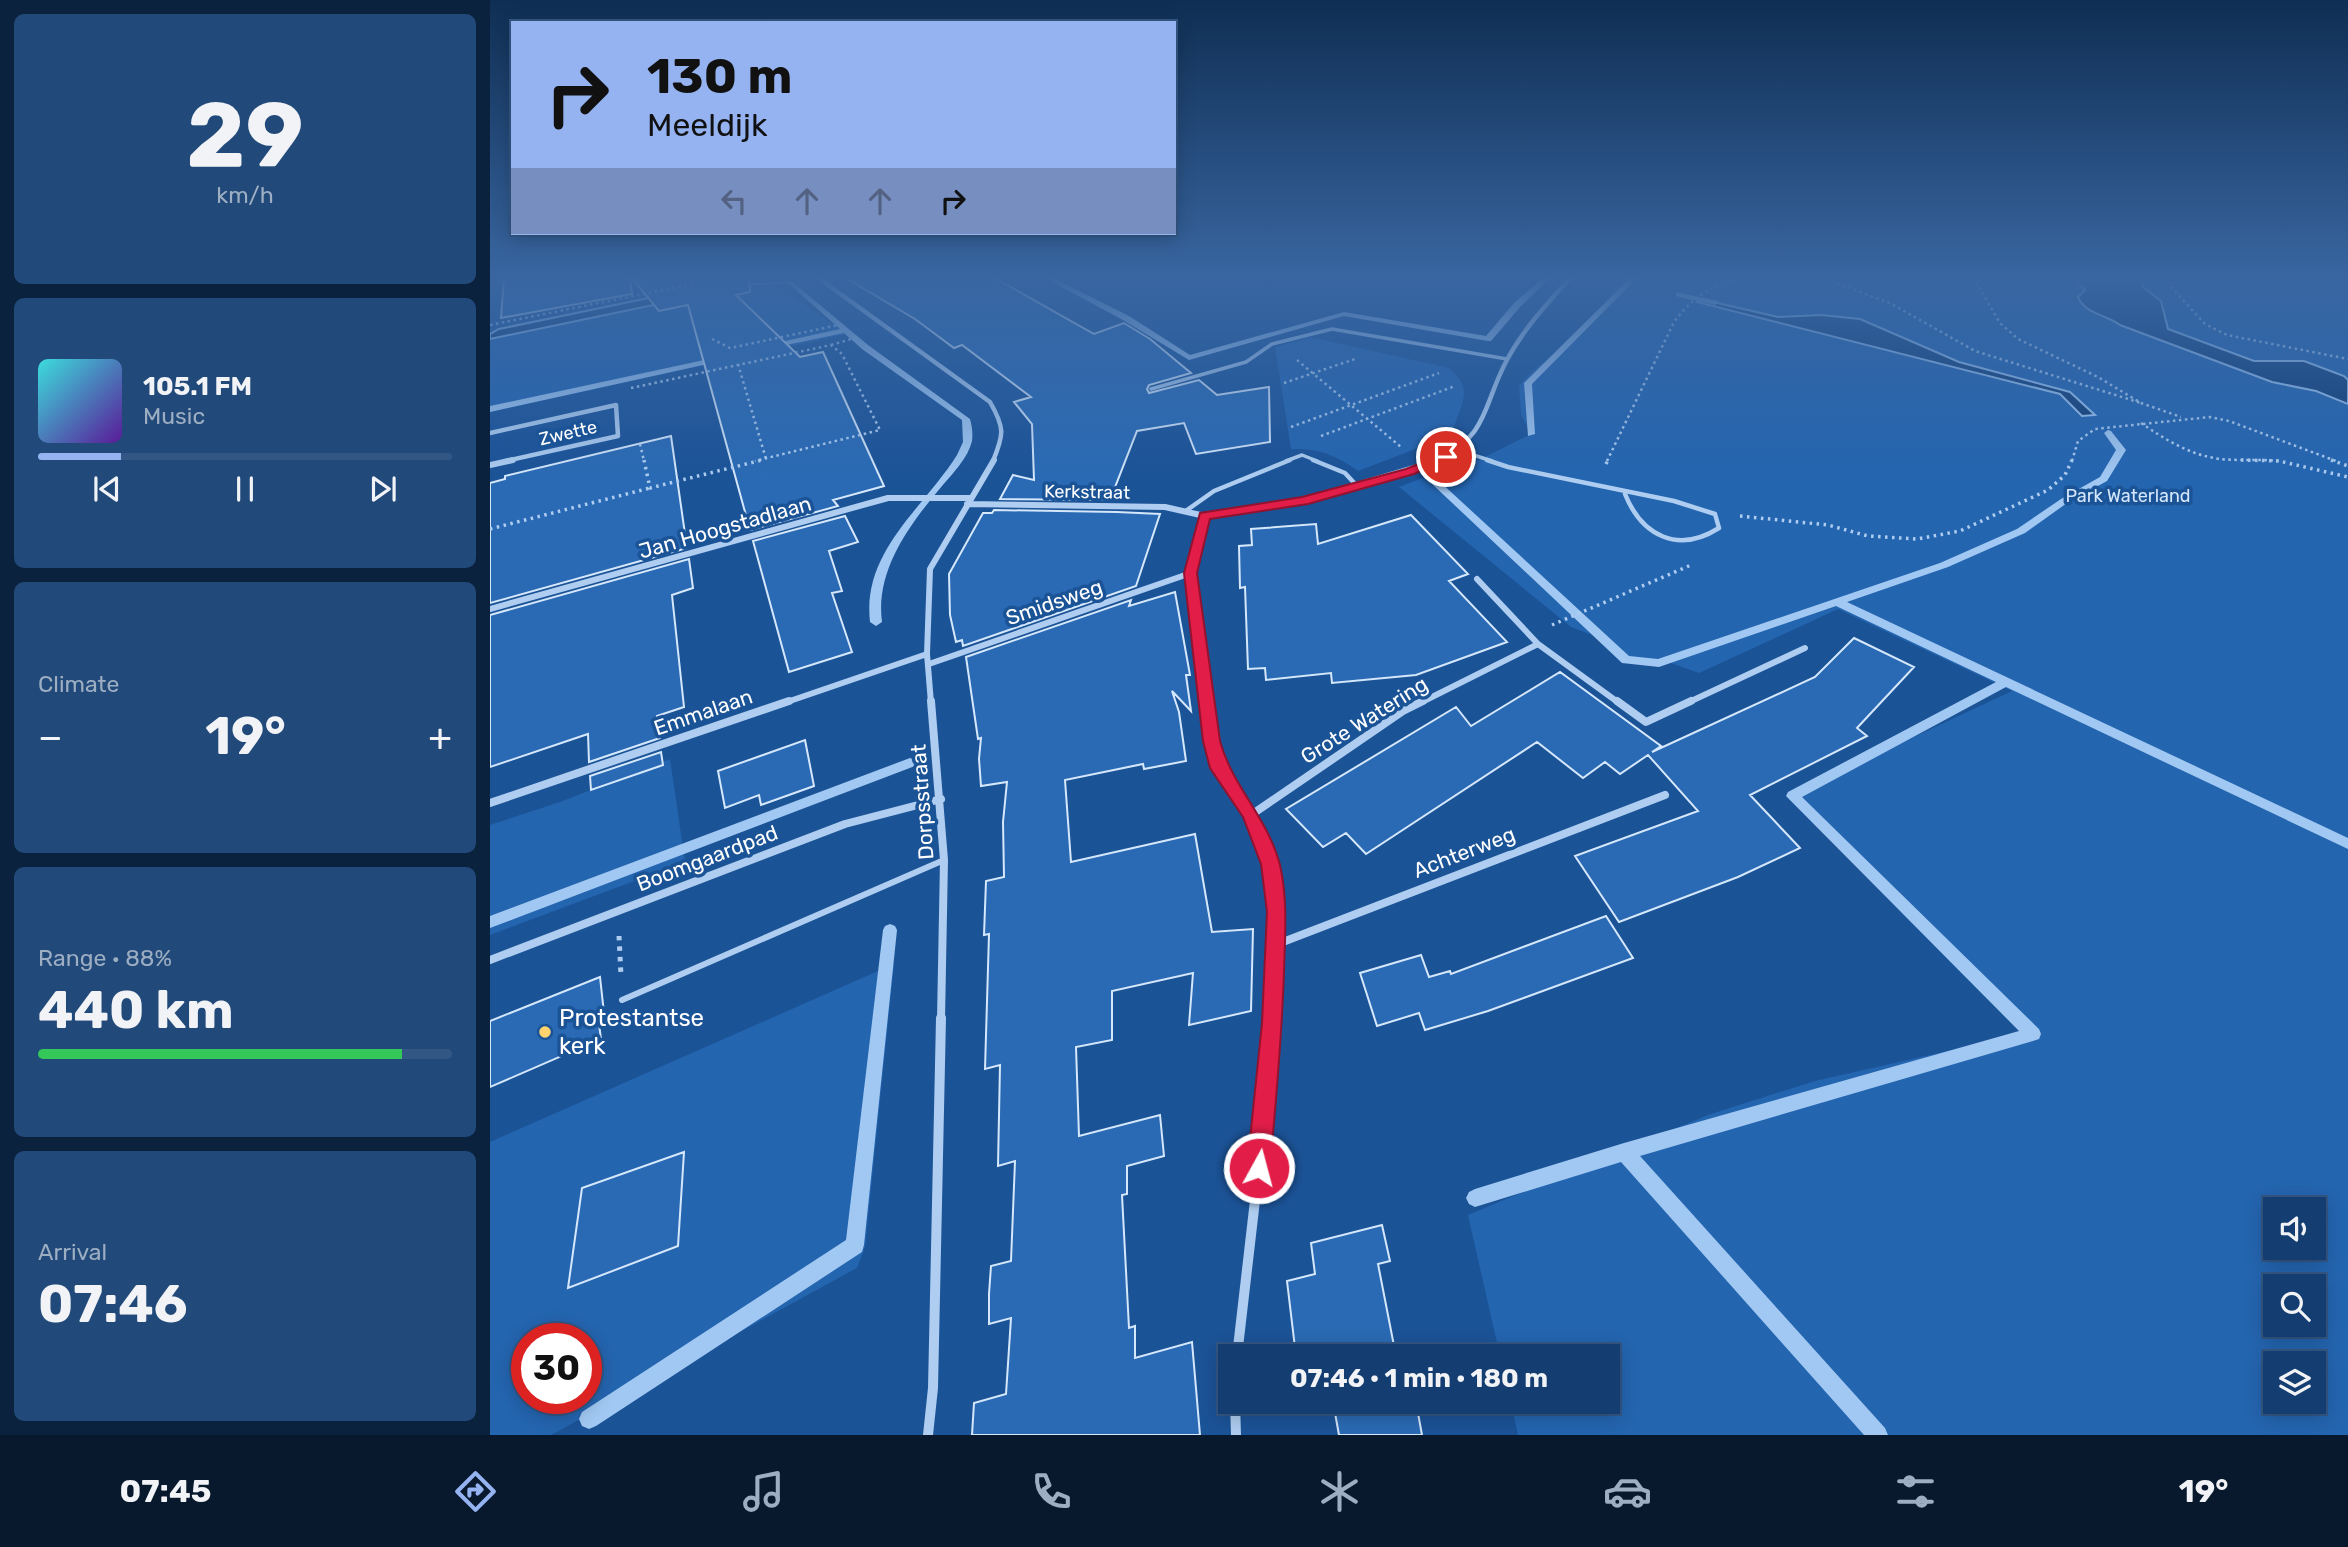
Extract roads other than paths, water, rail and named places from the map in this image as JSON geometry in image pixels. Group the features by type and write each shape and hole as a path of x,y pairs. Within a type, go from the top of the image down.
{"street":[{"name":"Dorpsstraat","path":"912,344 990,402 1000,420 1003,436 992,464 930,569 927,654 944,860 933,1388 928,1435"},
{"path":"1238,1344 1265,1114 1276,912 1270,864 1251,815 1219,768 1212,741 1191,573 1205,516 1303,501 1433,464 1458,450 1475,433 1507,359 1516,344"},
{"name":"Zwette","path":"490,433 617,405 618,436 490,465"},
{"name":"Jan Hoogstadlaan","path":"490,608 888,498 942,497 969,501"},
{"name":"Kerkstraat","path":"969,501 1186,510 1205,516"},
{"name":"Smidsweg","path":"929,664 1191,573"},
{"path":"1477,579 1538,644 1646,722 1805,648"},
{"name":"Grote Watering","path":"1251,815 1403,711 1538,644"},
{"name":"Emmalaan","path":"490,803 927,654"},
{"name":"Achterweg","path":"1275,945 1665,795"},
{"name":"Boomgaardpad","path":"490,961 845,824 941,799"},
{"path":"1235,1414 1236,1435"}],"lane":[{"path":"1151,389 1246,362 1272,344"},
{"path":"1419,344 1507,359"},
{"path":"1458,450 1508,467 1589,483 1625,494 1674,501 1714,514 1719,527 1709,537 1681,539 1660,535 1643,526 1632,512 1625,494"},
{"path":"1186,510 1214,491 1302,455 1345,474 1357,486"},
{"path":"622,1000 944,860"}],"waterway":[{"path":"770,347 783,344"},
{"path":"862,344 966,419 968,435 961,455 892,549 876,586 876,622"},
{"path":"1167,344 1189,358 1238,344"},
{"path":"1531,434 1528,383 1567,344"},
{"path":"490,409 718,359"},
{"path":"1837,602 1944,565 2021,531 2064,501 2104,479 2121,450 2108,433"},
{"path":"1435,482 1626,660 1659,663 1837,602"},
{"path":"1837,602 2348,844"},
{"path":"1624,1152 2033,1034 1793,796 2004,683"},
{"path":"490,922 910,763"},
{"path":"589,1419 855,1245 890,930"},
{"path":"1475,1198 1624,1152"},
{"path":"1624,1152 1878,1435"}],"place":[{"name":"Protestantse kerk","path":"545,1032"}],"park label":[{"name":"Park Waterland","path":"2128,496"}]}
